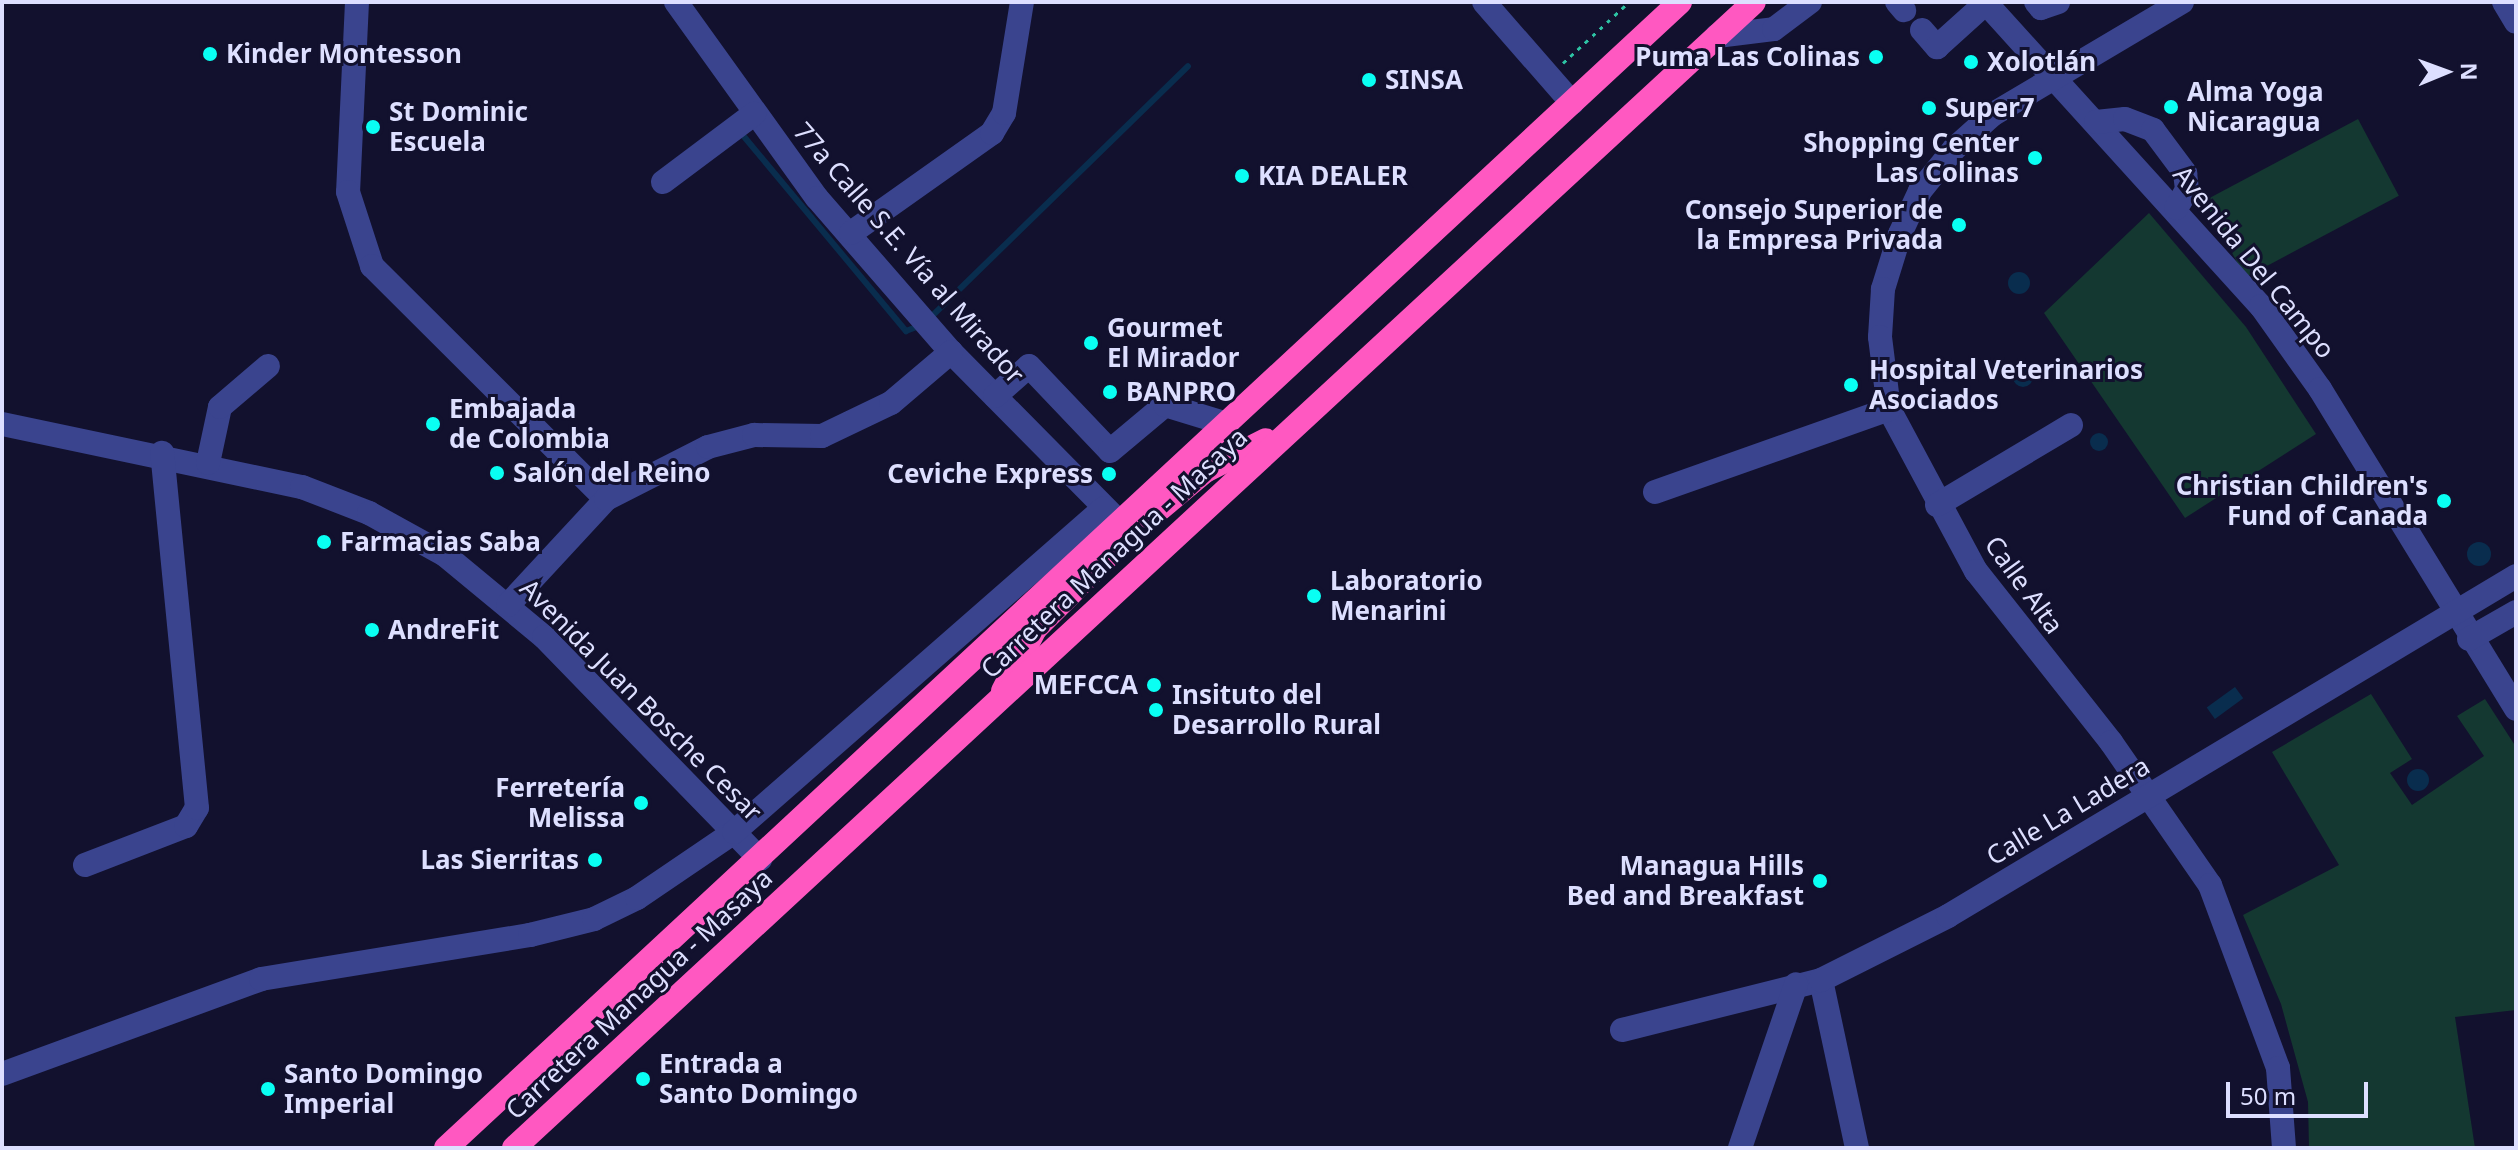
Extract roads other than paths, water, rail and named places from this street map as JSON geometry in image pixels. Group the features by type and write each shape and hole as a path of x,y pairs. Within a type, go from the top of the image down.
{"highway":[{"name":"Carretera Managua - Masaya","path":"446,1148 760,859 1113,516 1227,424 1680,2"},
{"name":"Carretera Managua - Masaya","path":"514,1148 1286,431 1754,2"},
{"path":"1002,696 1035,629 1109,555 1113,516 1144,522 1205,471 1286,431"}],"street":[{"path":"357,2 348,192 372,266 606,499"},
{"name":"77a Calle S.E. Vía al Mirador","path":"676,2 754,114 951,352 1113,516"},
{"path":"851,233 992,133 1010,87 1022,2"},
{"path":"1484,2 1572,103"},
{"path":"1717,36 1774,29 1810,2"},
{"path":"1922,30 1937,47 1986,2"},
{"name":"Avenida Del Campo","path":"1986,2 2176,208 2320,389 2453,614 2516,709"},
{"path":"2036,2 2041,8 2058,2"},
{"path":"2504,2 2516,22"},
{"name":"Calle Alta","path":"2177,3 1992,115 1920,191 1883,289 1880,337 1889,409 1937,505 1976,571 2148,795 2210,885 2249,975 2278,1068 2284,1148"},
{"path":"663,182 754,114"},
{"path":"2096,122 2125,119 2153,130 2185,173 2187,190 2176,208"},
{"path":"508,605 606,499 708,447 754,435 822,436 891,403 951,352"},
{"path":"208,463 220,407 268,366"},
{"path":"995,396 1029,366 1110,451 1165,405 1227,424"},
{"path":"1655,492 1889,409"},
{"name":"Avenida Juan Bosche Cesar","path":"2,424 208,463 369,513 445,555 508,605 760,859"},
{"path":"1937,505 2071,425"},
{"path":"85,865 186,826 197,808 168,454"},
{"path":"2,1074 261,979 594,919 734,832 1113,516"},
{"name":"Calle La Ladera","path":"1622,1030 1821,980 1948,916 2516,576"},
{"path":"2469,639 2516,612"},
{"path":"1821,980 1857,1148"},
{"path":"1740,1148 1796,984"}],"water":[{"path":"2015,272 2023,272 2030,283 2023,294 2015,294 2008,287 2008,279"},
{"path":"2023,367 2030,370 2033,377 2030,384 2023,387 2016,384 2013,377 2016,370"},
{"path":"2099,433 2108,442 2099,451 2090,442"},
{"path":"2479,542 2487,546 2491,554 2487,562 2479,566 2471,562 2467,554 2471,546"},
{"path":"2235,687 2243,698 2215,719 2207,708"},
{"path":"2418,769 2429,780 2418,791 2407,780"}],"waterway":[{"path":"931,317 1188,66"},
{"path":"741,133 906,331 919,326"}],"place":[{"name":"Kinder Montesson","path":"210,54"},
{"name":"Puma Las Colinas","path":"1876,57"},
{"name":"Xolotlán","path":"1971,62"},
{"name":"SINSA","path":"1369,80"},
{"name":"Alma Yoga Nicaragua","path":"2171,107"},
{"name":"Super7","path":"1929,108"},
{"name":"St Dominic Escuela","path":"373,127"},
{"name":"Shopping Center Las Colinas","path":"2035,158"},
{"name":"KIA DEALER","path":"1242,176"},
{"name":"Consejo Superior de la Empresa Privada","path":"1959,225"},
{"name":"Gourmet El Mirador","path":"1091,343"},
{"name":"Hospital Veterinarios Asociados","path":"1851,385"},
{"name":"BANPRO","path":"1110,392"},
{"name":"Embajada de Colombia","path":"433,424"},
{"name":"Salón del Reino","path":"497,473"},
{"name":"Ceviche Express","path":"1109,474"},
{"name":"Christian Children's Fund of Canada","path":"2444,501"},
{"name":"Farmacias Saba","path":"324,542"},
{"name":"Laboratorio Menarini","path":"1314,596"},
{"name":"AndreFit","path":"372,630"},
{"name":"MEFCCA","path":"1154,685"},
{"name":"Insituto del Desarrollo Rural","path":"1156,710"},
{"name":"Ferretería Melissa","path":"641,803"},
{"name":"Las Sierritas","path":"595,860"},
{"name":"Managua Hills Bed and Breakfast","path":"1820,881"},
{"name":"Entrada a Santo Domingo","path":"643,1079"},
{"name":"Santo Domingo Imperial","path":"268,1089"}]}
